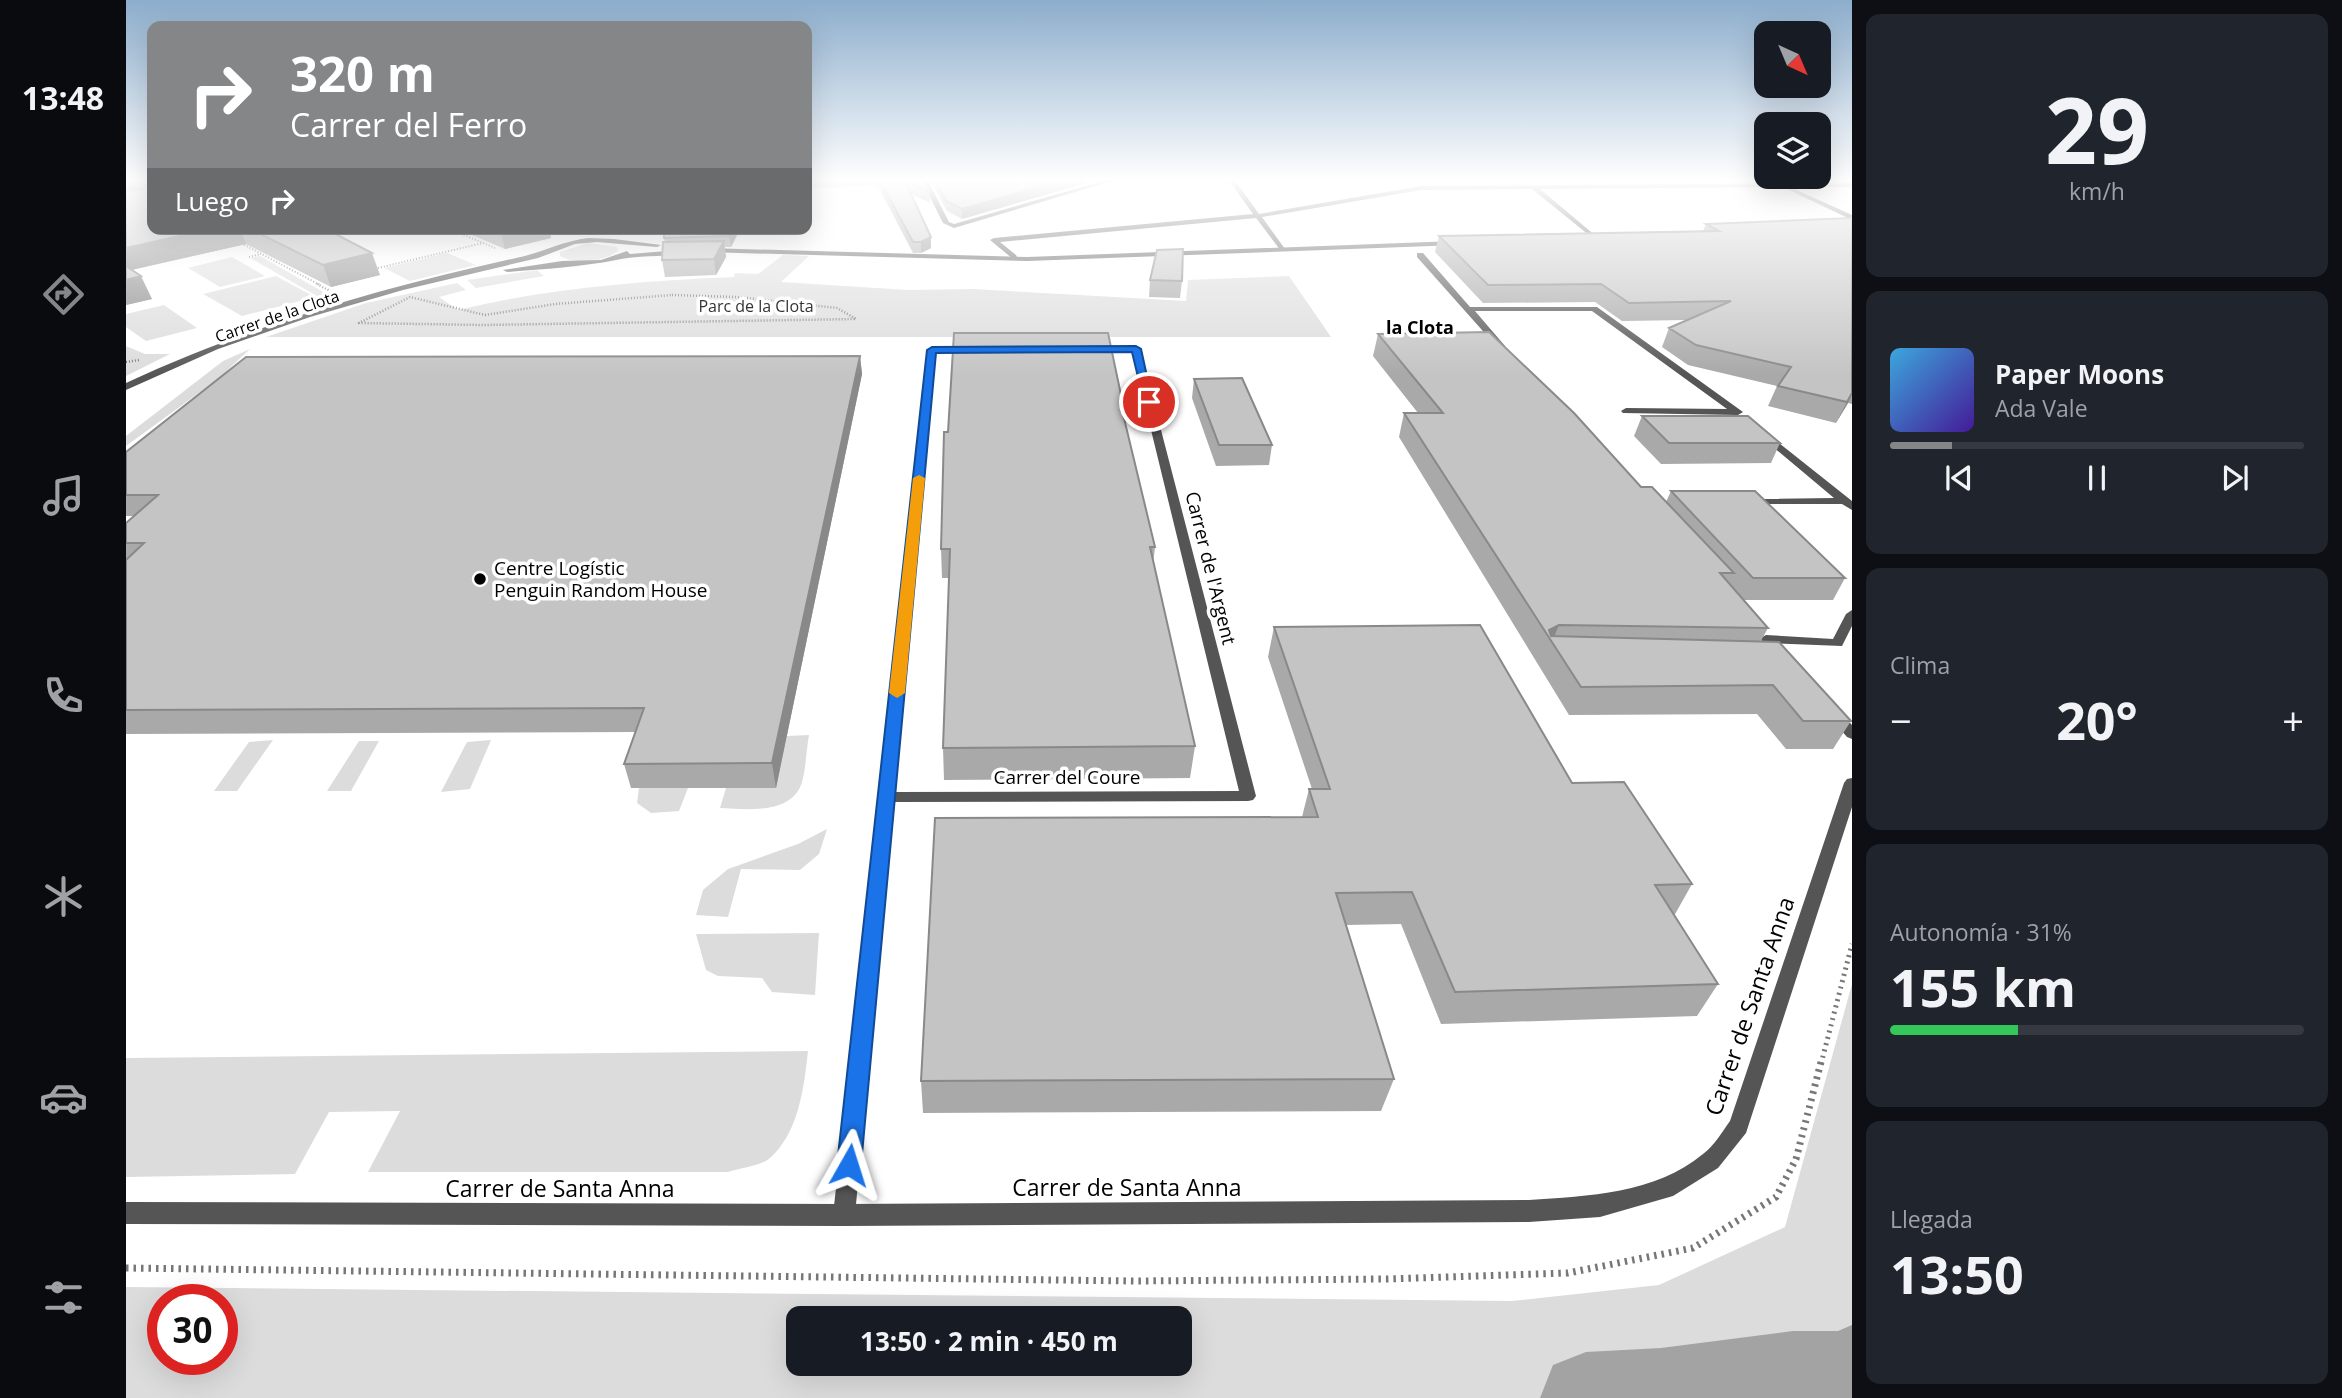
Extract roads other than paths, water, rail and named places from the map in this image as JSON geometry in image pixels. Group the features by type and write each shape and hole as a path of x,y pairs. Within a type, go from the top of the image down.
{"street":[{"name":"Carrer de la Clota","path":"126,387 182,361 291,319 384,292 550,251 562,244"},
{"path":"999,244 1013,257"},
{"path":"1278,244 1281,249"},
{"path":"769,249 978,260 1422,244"},
{"path":"629,245 686,249 618,257 627,252 629,245"},
{"path":"698,249 1013,257 1134,255"},
{"path":"550,251 550,259 569,264"},
{"path":"1420,255 1506,351"},
{"name":"Carrer de la Clota","path":"126,396 184,366 308,318 440,282 485,273 589,264 618,257"},
{"path":"1468,309 1594,309 1748,421"},
{"path":"844,1215 932,350 986,349"},
{"name":"Carrer de l'Argent","path":"1082,349 1136,349 1248,796"},
{"path":"1626,411 1737,412"},
{"path":"1759,429 1848,504"},
{"path":"1732,502 1848,504"},
{"path":"1781,655 1762,634 1837,643 1852,614"},
{"path":"1826,705 1852,734"},
{"name":"Carrer de Santa Anna","path":"126,1213 844,1215 1529,1211 1600,1206 1665,1189 1711,1161 1740,1126 1852,783"},
{"name":"Carrer del Coure","path":"887,797 1248,796"}],"waterway":[{"path":"1586,1398 1661,1394 1793,1376 1846,1376 1852,1370"}],"place":[{"name":"Centre Logístic Penguin Random House","path":"480,579"}],"district":[{"name":"la Clota","path":"1420,327"}],"park label":[{"name":"Parc de la Clota","path":"756,306"}]}
